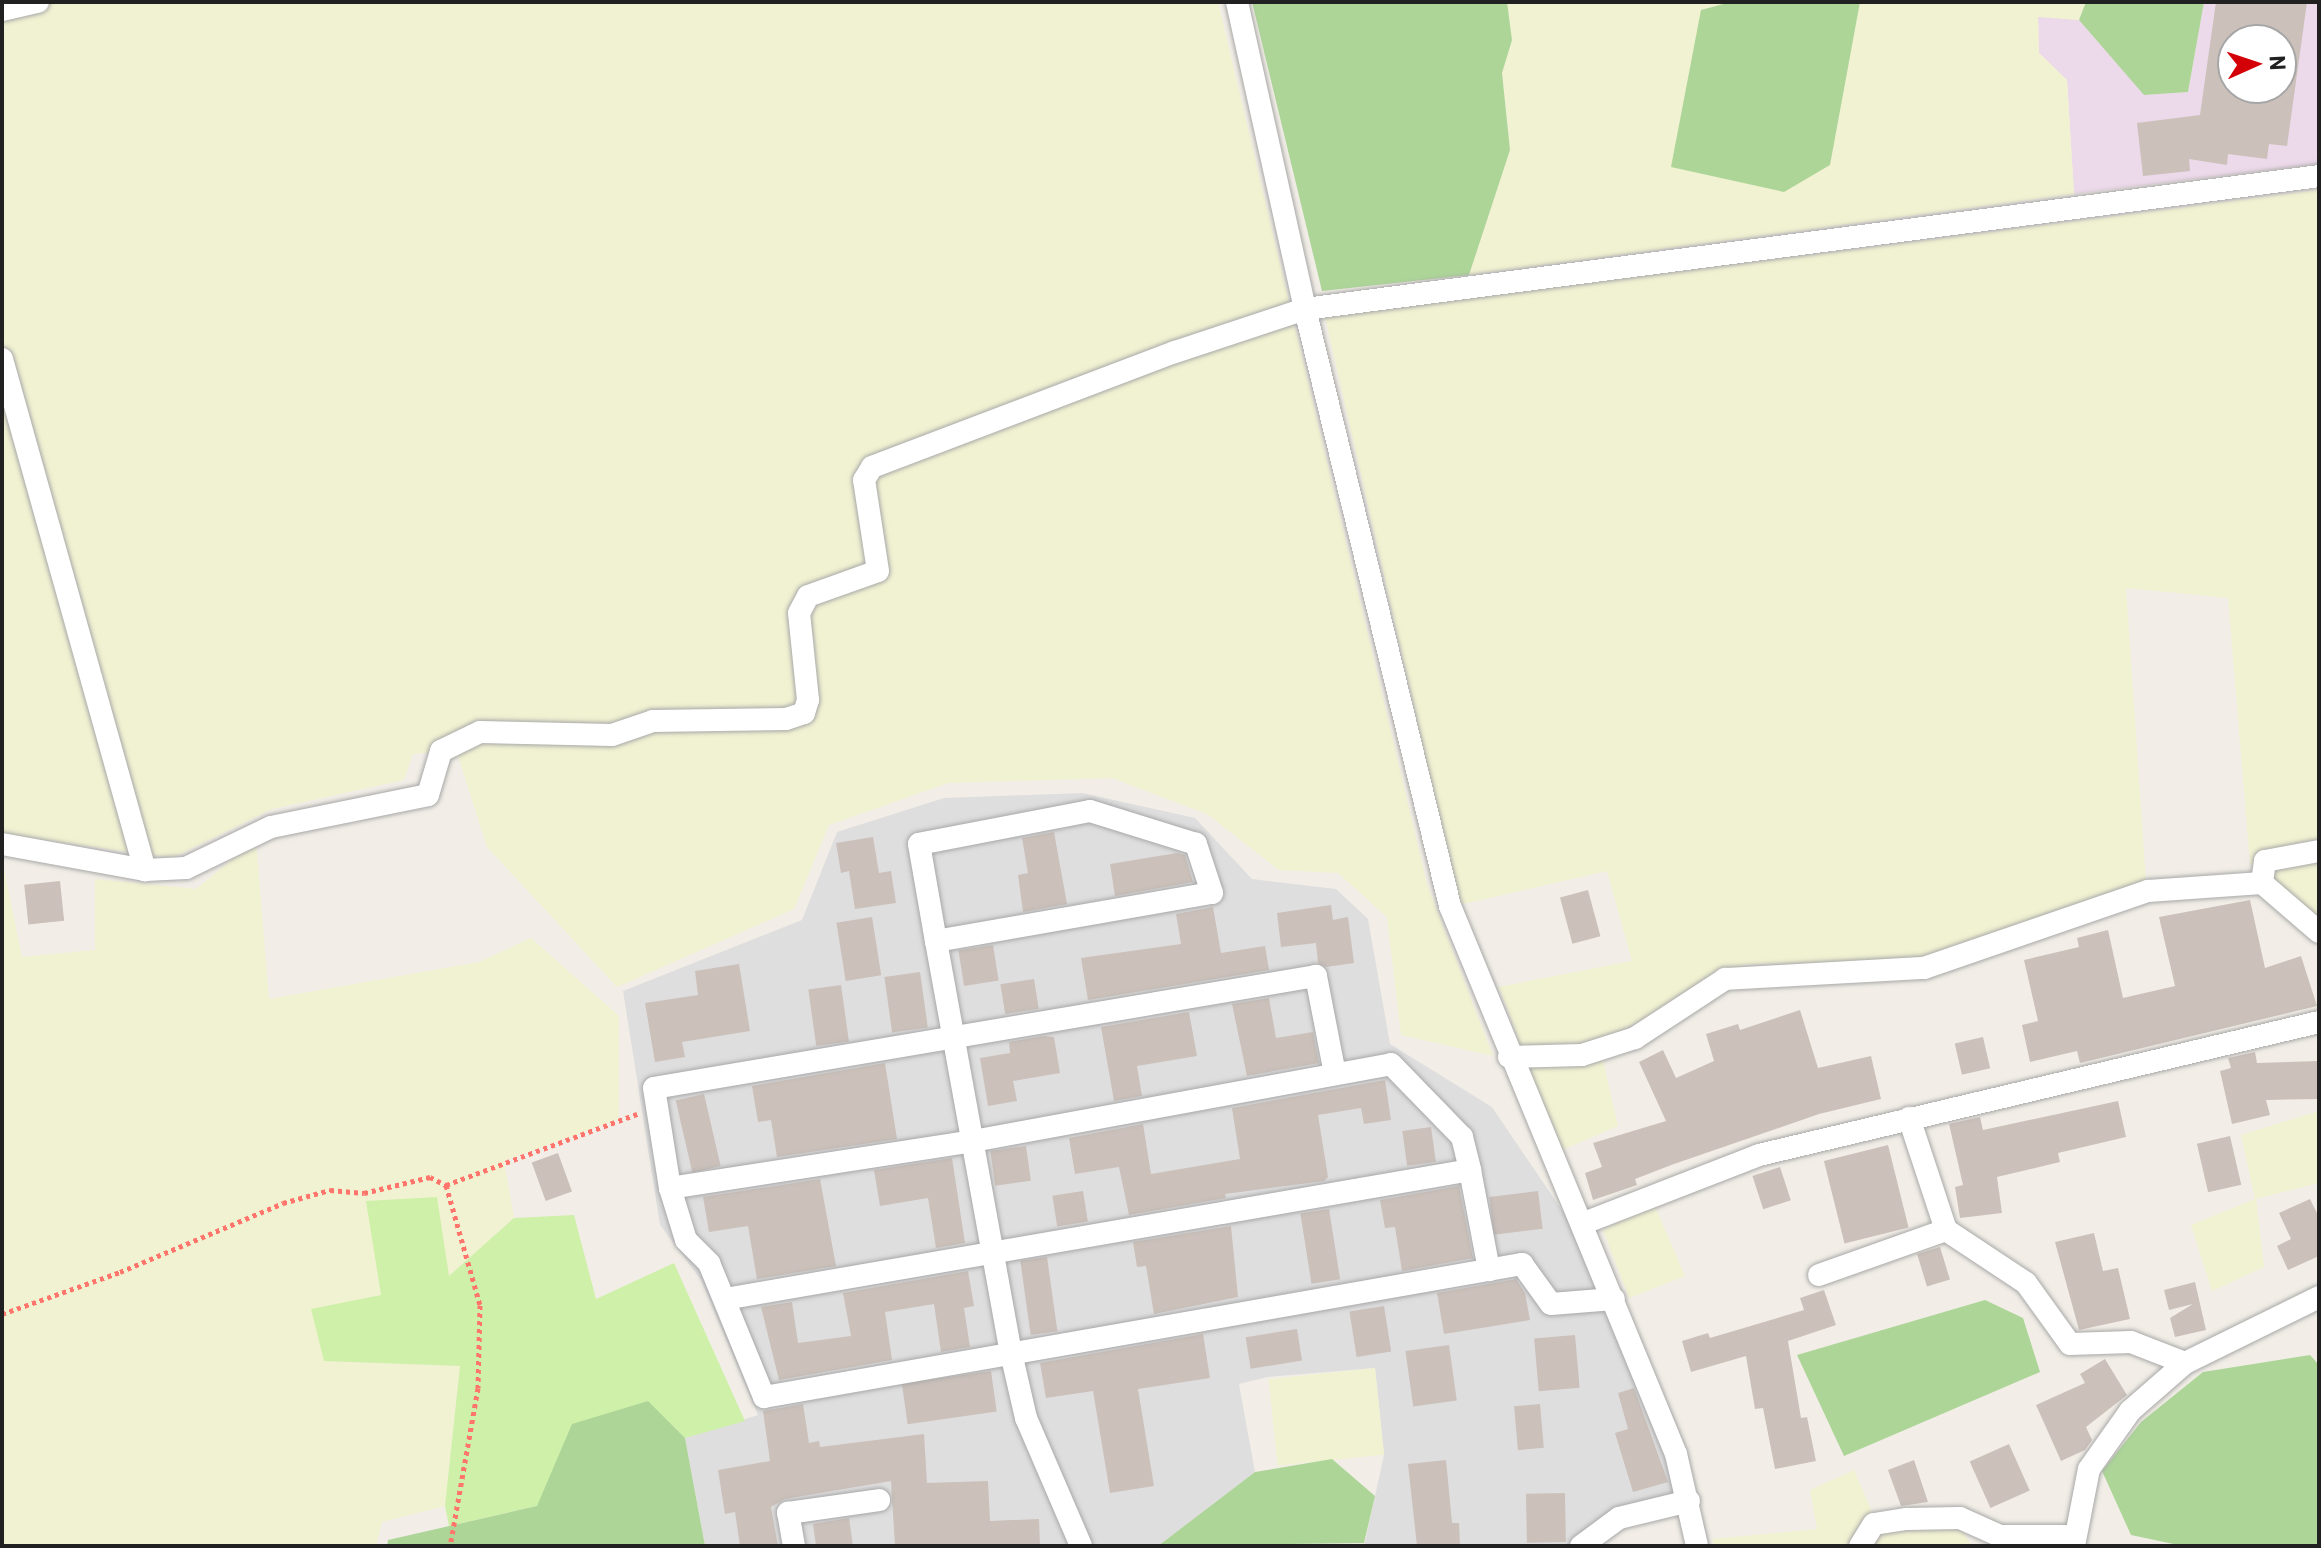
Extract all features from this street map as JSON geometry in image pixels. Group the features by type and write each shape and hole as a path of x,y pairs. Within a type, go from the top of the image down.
{"street":[{"path":"2,10 38,2"},
{"path":"1237,2 1305,309 1450,906 1509,1057 1584,1223 1614,1299 1689,1501 1697,1546"},
{"path":"2,844 145,870 186,868 271,827 428,795 441,751 480,732 612,735 653,721 786,719 804,713 808,700 799,613 808,596 878,571 864,480 872,467 1175,352 1305,309 2319,176"},
{"path":"2,359 145,870"},
{"path":"936,941 1212,893 1196,844 1090,811 919,844 936,941 1011,1353 1026,1418 1081,1546"},
{"path":"2262,883 2265,861 2319,851"},
{"path":"1509,1057 1582,1055 1635,1038 1725,979 1924,968 2148,891 2262,883 2319,932"},
{"path":"1335,1074 1316,976 654,1088 670,1188 686,1240 709,1263 764,1397 1522,1264 1551,1304 1614,1299"},
{"path":"1584,1223 1759,1155 2319,1022"},
{"path":"670,1188 973,1141 1391,1064 1462,1137 1489,1270"},
{"path":"1909,1118 1946,1230 2026,1283 2070,1344 2131,1342 2185,1363"},
{"path":"725,1299 1470,1170"},
{"path":"1819,1275 1946,1230"},
{"path":"1860,1546 1874,1524 1907,1519 1960,1518 2000,1536 2074,1541 2089,1469 2130,1411 2185,1363 2319,1297"},
{"path":"794,1546 788,1513 879,1500"},
{"path":"1581,1546 1619,1518 1689,1501"}],"path":[{"path":"2,1314 120,1272 283,1203 330,1190 364,1193 430,1177 446,1185 655,1108"},
{"path":"446,1185 480,1305 478,1388 450,1546"}],"shaded area":[{"path":"2204,2 2319,2 2319,164 2074,194 2067,80 2039,53 2038,16 2079,20 2145,95 2188,92"},
{"path":"1082,793 1195,818 1252,879 1336,889 1368,919 1390,1044 1492,1107 1570,1222 1679,1493 1570,1546 1364,1546 1384,1455 1375,1368 1268,1377 1239,1384 1255,1472 1158,1546 705,1546 685,1438 758,1415 701,1280 660,1225 623,991 802,920 837,832 944,798"}],"green space":[{"path":"51,2 1218,2 1427,884 1493,1056 1401,1035 1387,917 1338,873 1279,870 1207,814 1112,778 948,783 829,825 794,909 617,987 487,847 456,750 413,754 404,780 272,809 172,858 2,834 2,13"},
{"path":"1252,2 1507,2 1512,40 1502,73 1510,150 1469,275 1322,291"},
{"path":"1507,2 1731,2 1830,165 1860,2 2086,2 2079,20 2038,17 2039,53 2067,80 2074,194 1469,275 1510,150 1502,73 1512,40"},
{"path":"1731,2 1860,2 1830,165 1784,192 1671,167 1701,10"},
{"path":"2086,2 2204,2 2188,92 2144,95 2079,20"},
{"path":"2319,190 2319,925 2250,863 2228,598 2126,588 2146,882 1932,962 1746,964 1599,1043 1618,1126 1560,1151 1499,987 1632,961 1607,871 1459,905 1325,317"},
{"path":"256,840 269,999 479,962 531,938 619,1016 619,1119 504,1161 514,1218 448,1277 381,1295 324,1361 461,1366 445,1506 382,1522 376,1546 2,1546 2,859 22,957 95,950 95,879 196,889"},
{"path":"2319,1111 2319,1183 2256,1199 2264,1267 2212,1291 2191,1225 2255,1199 2241,1135"},
{"path":"437,1197 449,1276 514,1218 574,1215 596,1299 674,1263 745,1421 685,1438 647,1401 537,1506 449,1526 445,1506 460,1366 324,1361 311,1309 381,1295 366,1201"},
{"path":"1653,1202 1685,1276 1629,1298 1603,1230"},
{"path":"1985,1300 2023,1318 2040,1372 1844,1456 1797,1355"},
{"path":"2310,1355 2319,1365 2319,1546 2183,1546 2131,1535 2102,1471 2141,1422 2203,1372"},
{"path":"1375,1368 1384,1455 1278,1466 1269,1379"},
{"path":"648,1401 685,1438 705,1546 387,1546 388,1540 537,1506 572,1424"},
{"path":"1332,1459 1375,1496 1364,1543 1158,1546 1255,1472"},
{"path":"1854,1470 1881,1533 1959,1526 1972,1546 1715,1546 1712,1539 1817,1529 1810,1490"}],"building":[{"path":"2216,2 2307,2 2297,74 2297,24 2217,24 2217,104 2293,104 2287,146 2269,144 2267,159 2228,154 2227,165 2189,159 2190,171 2143,176 2137,123 2200,115"},
{"path":"1054,832 1067,904 1023,912 1018,875 1028,873 1022,838"},
{"path":"873,837 879,873 891,871 896,903 855,909 849,871 841,873 836,843"},
{"path":"1177,853 1185,855 1193,882 1115,896 1110,864"},
{"path":"60,881 64,921 28,925 24,885"},
{"path":"1588,890 1600,936 1572,944 1560,898"},
{"path":"2250,900 2265,968 2301,956 2317,1006 2080,1063 2077,1051 2030,1062 2022,1025 2038,1021 2024,960 2079,947 2077,938 2108,930 2123,998 2175,986 2159,917"},
{"path":"1331,905 1333,920 1348,917 1354,963 1326,967 1318,963 1316,943 1281,947 1277,913"},
{"path":"1213,907 1221,953 1265,946 1269,970 1088,1000 1081,958 1181,944 1176,914"},
{"path":"872,917 881,975 846,981 836,923"},
{"path":"993,945 999,981 964,986 958,950"},
{"path":"739,964 750,1031 682,1042 685,1057 655,1062 645,1003 698,995 695,971"},
{"path":"920,972 928,1027 892,1032 884,977"},
{"path":"1034,979 1039,1009 1005,1014 1000,984"},
{"path":"841,985 849,1041 816,1046 808,990"},
{"path":"1269,998 1276,1038 1313,1032 1319,1063 1247,1076 1232,1004"},
{"path":"1800,1010 1818,1068 1871,1056 1881,1099 1819,1114 1674,1164 1635,1179 1637,1185 1593,1200 1585,1173 1602,1167 1593,1143 1666,1121 1639,1062 1663,1050 1676,1078 1714,1061 1706,1034 1738,1024 1740,1030"},
{"path":"1189,1012 1197,1056 1137,1066 1142,1096 1114,1101 1101,1027"},
{"path":"1054,1037 1060,1073 1013,1081 1017,1101 988,1106 980,1058 1010,1053 1009,1042"},
{"path":"1983,1037 1990,1068 1962,1075 1955,1044"},
{"path":"2255,1052 2257,1063 2319,1061 2319,1099 2266,1100 2270,1115 2232,1124 2220,1071 2231,1068 2228,1058"},
{"path":"885,1063 897,1139 777,1157 771,1120 758,1122 752,1086"},
{"path":"1385,1080 1391,1120 1364,1124 1361,1108 1318,1115 1328,1177 1324,1181 1225,1194 1226,1198 1129,1215 1119,1167 1075,1174 1069,1138 1143,1124 1151,1174 1240,1159 1232,1108"},
{"path":"704,1094 721,1166 692,1173 676,1101"},
{"path":"2118,1101 2126,1137 2058,1153 2060,1162 1997,1177 2002,1213 1960,1218 1955,1187 1963,1185 1949,1124 1980,1117 1983,1130"},
{"path":"1431,1127 1436,1162 1407,1166 1402,1131"},
{"path":"2230,1136 2241,1185 2208,1192 2197,1144"},
{"path":"1888,1145 1909,1227 1845,1243 1824,1161"},
{"path":"1026,1146 1031,1181 995,1186 990,1151"},
{"path":"558,1153 572,1192 546,1201 532,1163"},
{"path":"952,1158 965,1243 936,1248 928,1198 880,1206 874,1170"},
{"path":"1780,1167 1791,1200 1763,1209 1752,1176"},
{"path":"820,1179 836,1266 757,1279 748,1226 709,1232 703,1197"},
{"path":"1459,1186 1473,1258 1402,1271 1395,1227 1385,1228 1380,1200"},
{"path":"1083,1191 1088,1222 1057,1226 1052,1196"},
{"path":"1538,1191 1543,1229 1494,1235 1489,1197"},
{"path":"2310,1199 2319,1217 2319,1256 2288,1270 2277,1246 2291,1239 2279,1213"},
{"path":"1329,1209 1340,1279 1311,1284 1300,1214"},
{"path":"1231,1226 1238,1297 1154,1314 1146,1266 1137,1267 1133,1242"},
{"path":"2094,1233 2103,1271 2118,1268 2130,1319 2079,1330 2055,1242"},
{"path":"1940,1247 1950,1280 1927,1287 1917,1254"},
{"path":"1047,1257 1057,1331 1031,1335 1020,1261"},
{"path":"968,1271 974,1306 964,1308 970,1347 941,1352 934,1304 885,1312 892,1360 779,1380 761,1307 792,1302 798,1343 851,1336 843,1293"},
{"path":"1516,1279 1525,1293 1530,1320 1444,1334 1437,1293"},
{"path":"2195,1282 2206,1330 2175,1337 2170,1318 2193,1304 2169,1310 2164,1290"},
{"path":"1824,1290 1836,1325 1788,1341 1801,1418 1807,1417 1816,1461 1775,1469 1763,1408 1755,1409 1746,1356 1691,1372 1682,1341 1708,1333 1710,1338 1804,1310 1800,1298"},
{"path":"1384,1306 1391,1351 1357,1357 1349,1311"},
{"path":"1297,1329 1302,1361 1251,1369 1246,1337"},
{"path":"1203,1334 1210,1378 1138,1389 1154,1486 1110,1493 1093,1391 1046,1398 1040,1363"},
{"path":"1575,1335 1580,1388 1539,1391 1534,1339"},
{"path":"1449,1345 1457,1400 1413,1407 1405,1351"},
{"path":"2105,1359 2127,1395 2086,1427 2092,1440 2085,1450 2061,1461 2036,1405 2085,1383 2080,1374"},
{"path":"991,1371 997,1412 908,1424 902,1384"},
{"path":"1634,1388 1668,1482 1633,1492 1615,1433 1628,1429 1618,1393"},
{"path":"803,1404 809,1443 819,1441 820,1447 924,1434 927,1483 988,1481 990,1521 1039,1519 1040,1546 895,1546 891,1481 785,1499 771,1507 778,1546 740,1546 735,1512 725,1514 718,1470 770,1461 763,1411"},
{"path":"1540,1404 1544,1448 1518,1450 1514,1406"},
{"path":"2009,1444 2030,1491 1990,1508 1970,1461"},
{"path":"1446,1460 1452,1523 1459,1523 1460,1546 1417,1546 1408,1464"},
{"path":"1914,1460 1928,1502 1901,1506 1888,1470"},
{"path":"1565,1493 1566,1542 1527,1543 1526,1494"},
{"path":"849,1518 853,1546 816,1546 813,1524"}]}
